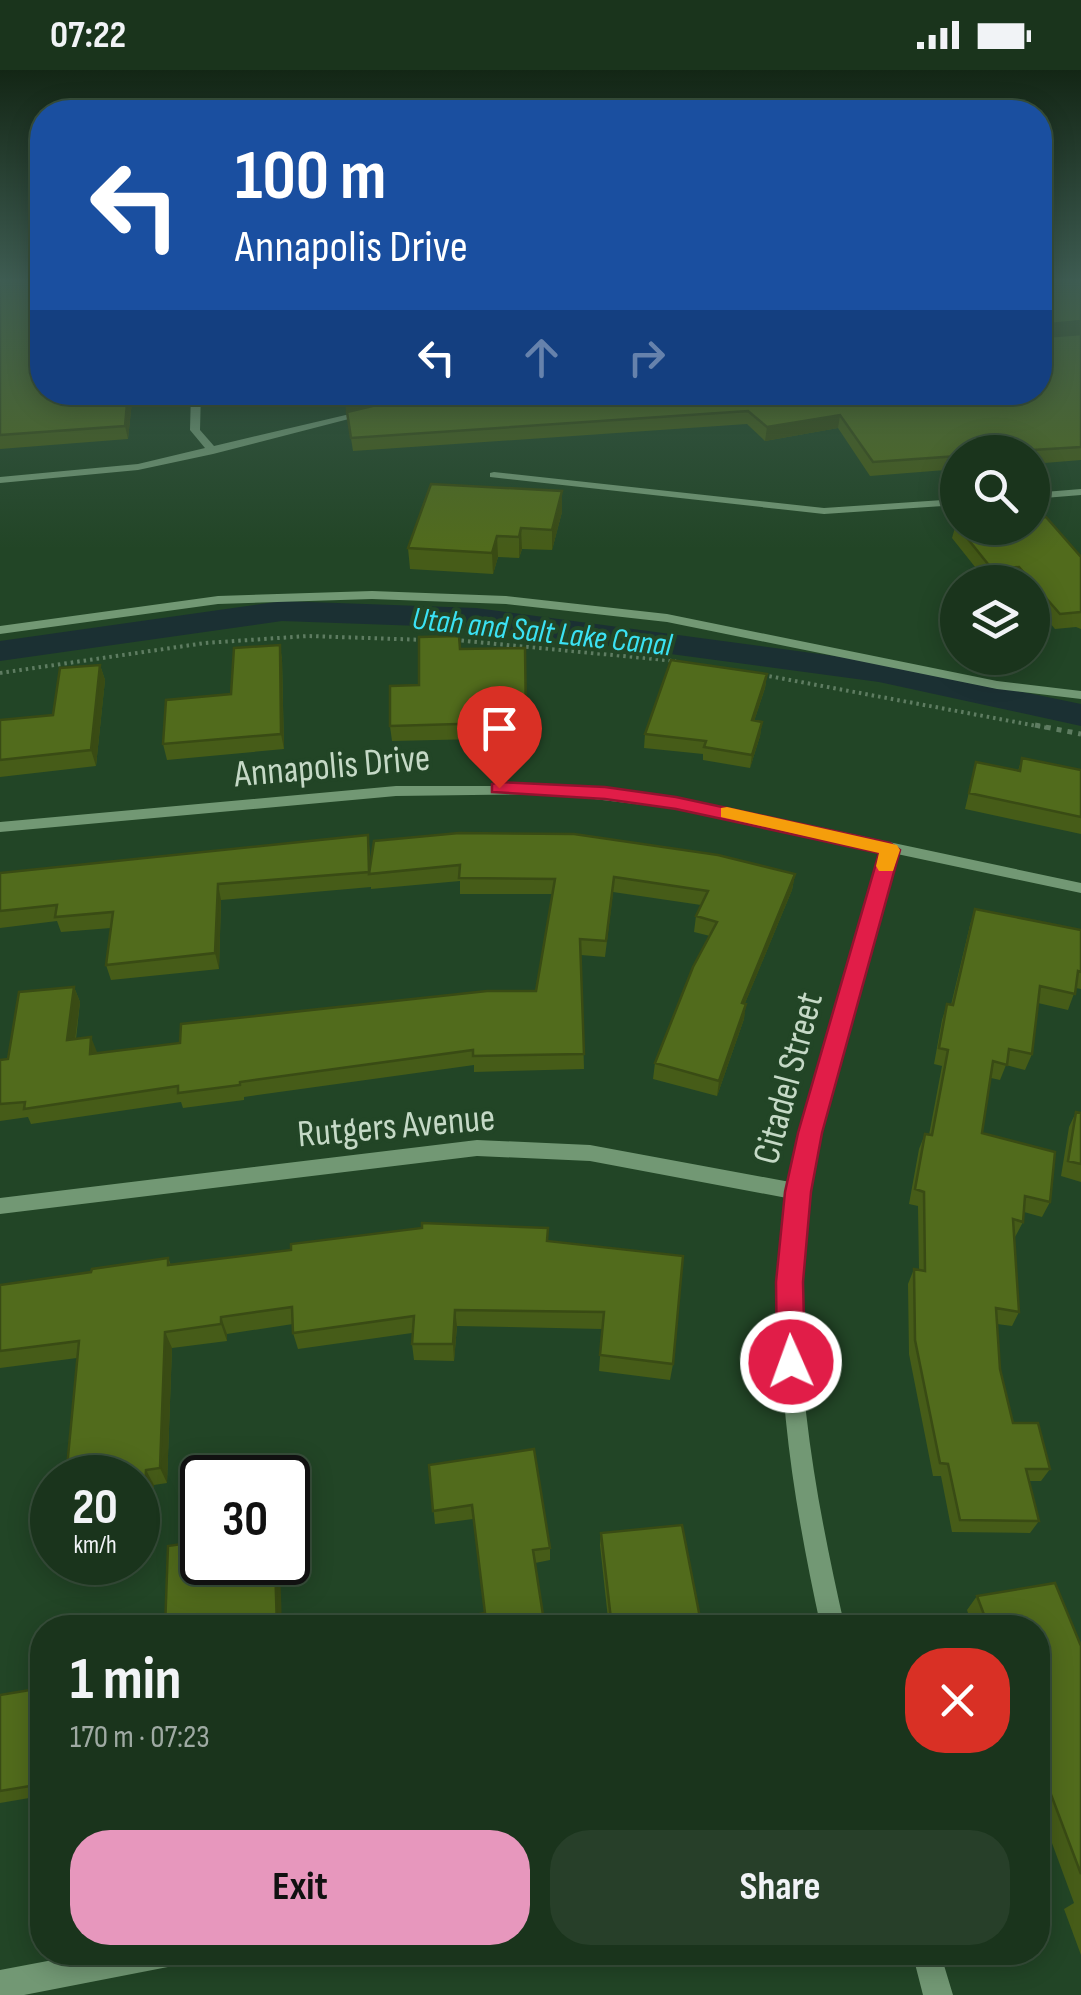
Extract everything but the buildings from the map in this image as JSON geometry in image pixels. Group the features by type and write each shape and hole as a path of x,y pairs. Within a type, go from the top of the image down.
{"street":[{"path":"196,405 195,430 213,451"},
{"path":"0,480 138,468 382,411"},
{"path":"494,475 824,512 940,504"},
{"path":"1050,495 1080,493"},
{"path":"0,630 218,600 372,595 506,600 667,618 998,685 1081,696"},
{"name":"Annapolis Drive","path":"0,827 396,791 499,788 605,793 685,804 1081,888"},
{"name":"Citadel Street","path":"830,1615 817,1560 793,1390 790,1282 798,1192 810,1133 890,850"},
{"name":"Rutgers Avenue","path":"0,1206 476,1148 590,1153 798,1192"},
{"path":"0,1984 103,1965"},
{"path":"930,1965 938,1995"}],"path":[{"path":"0,673 206,644 308,636 436,640"},
{"path":"455,640 634,654 688,663"},
{"path":"759,675 1081,734"}],"waterway":[{"name":"Utah and Salt Lake Canal","path":"0,651 282,611 476,618 879,672 1081,715"}],"slow traffic":[{"path":"727,813 890,850 886,866"}],"route":[{"path":"499,788 605,793 676,803 890,850 810,1133 798,1192 792,1233 791,1362"}]}
